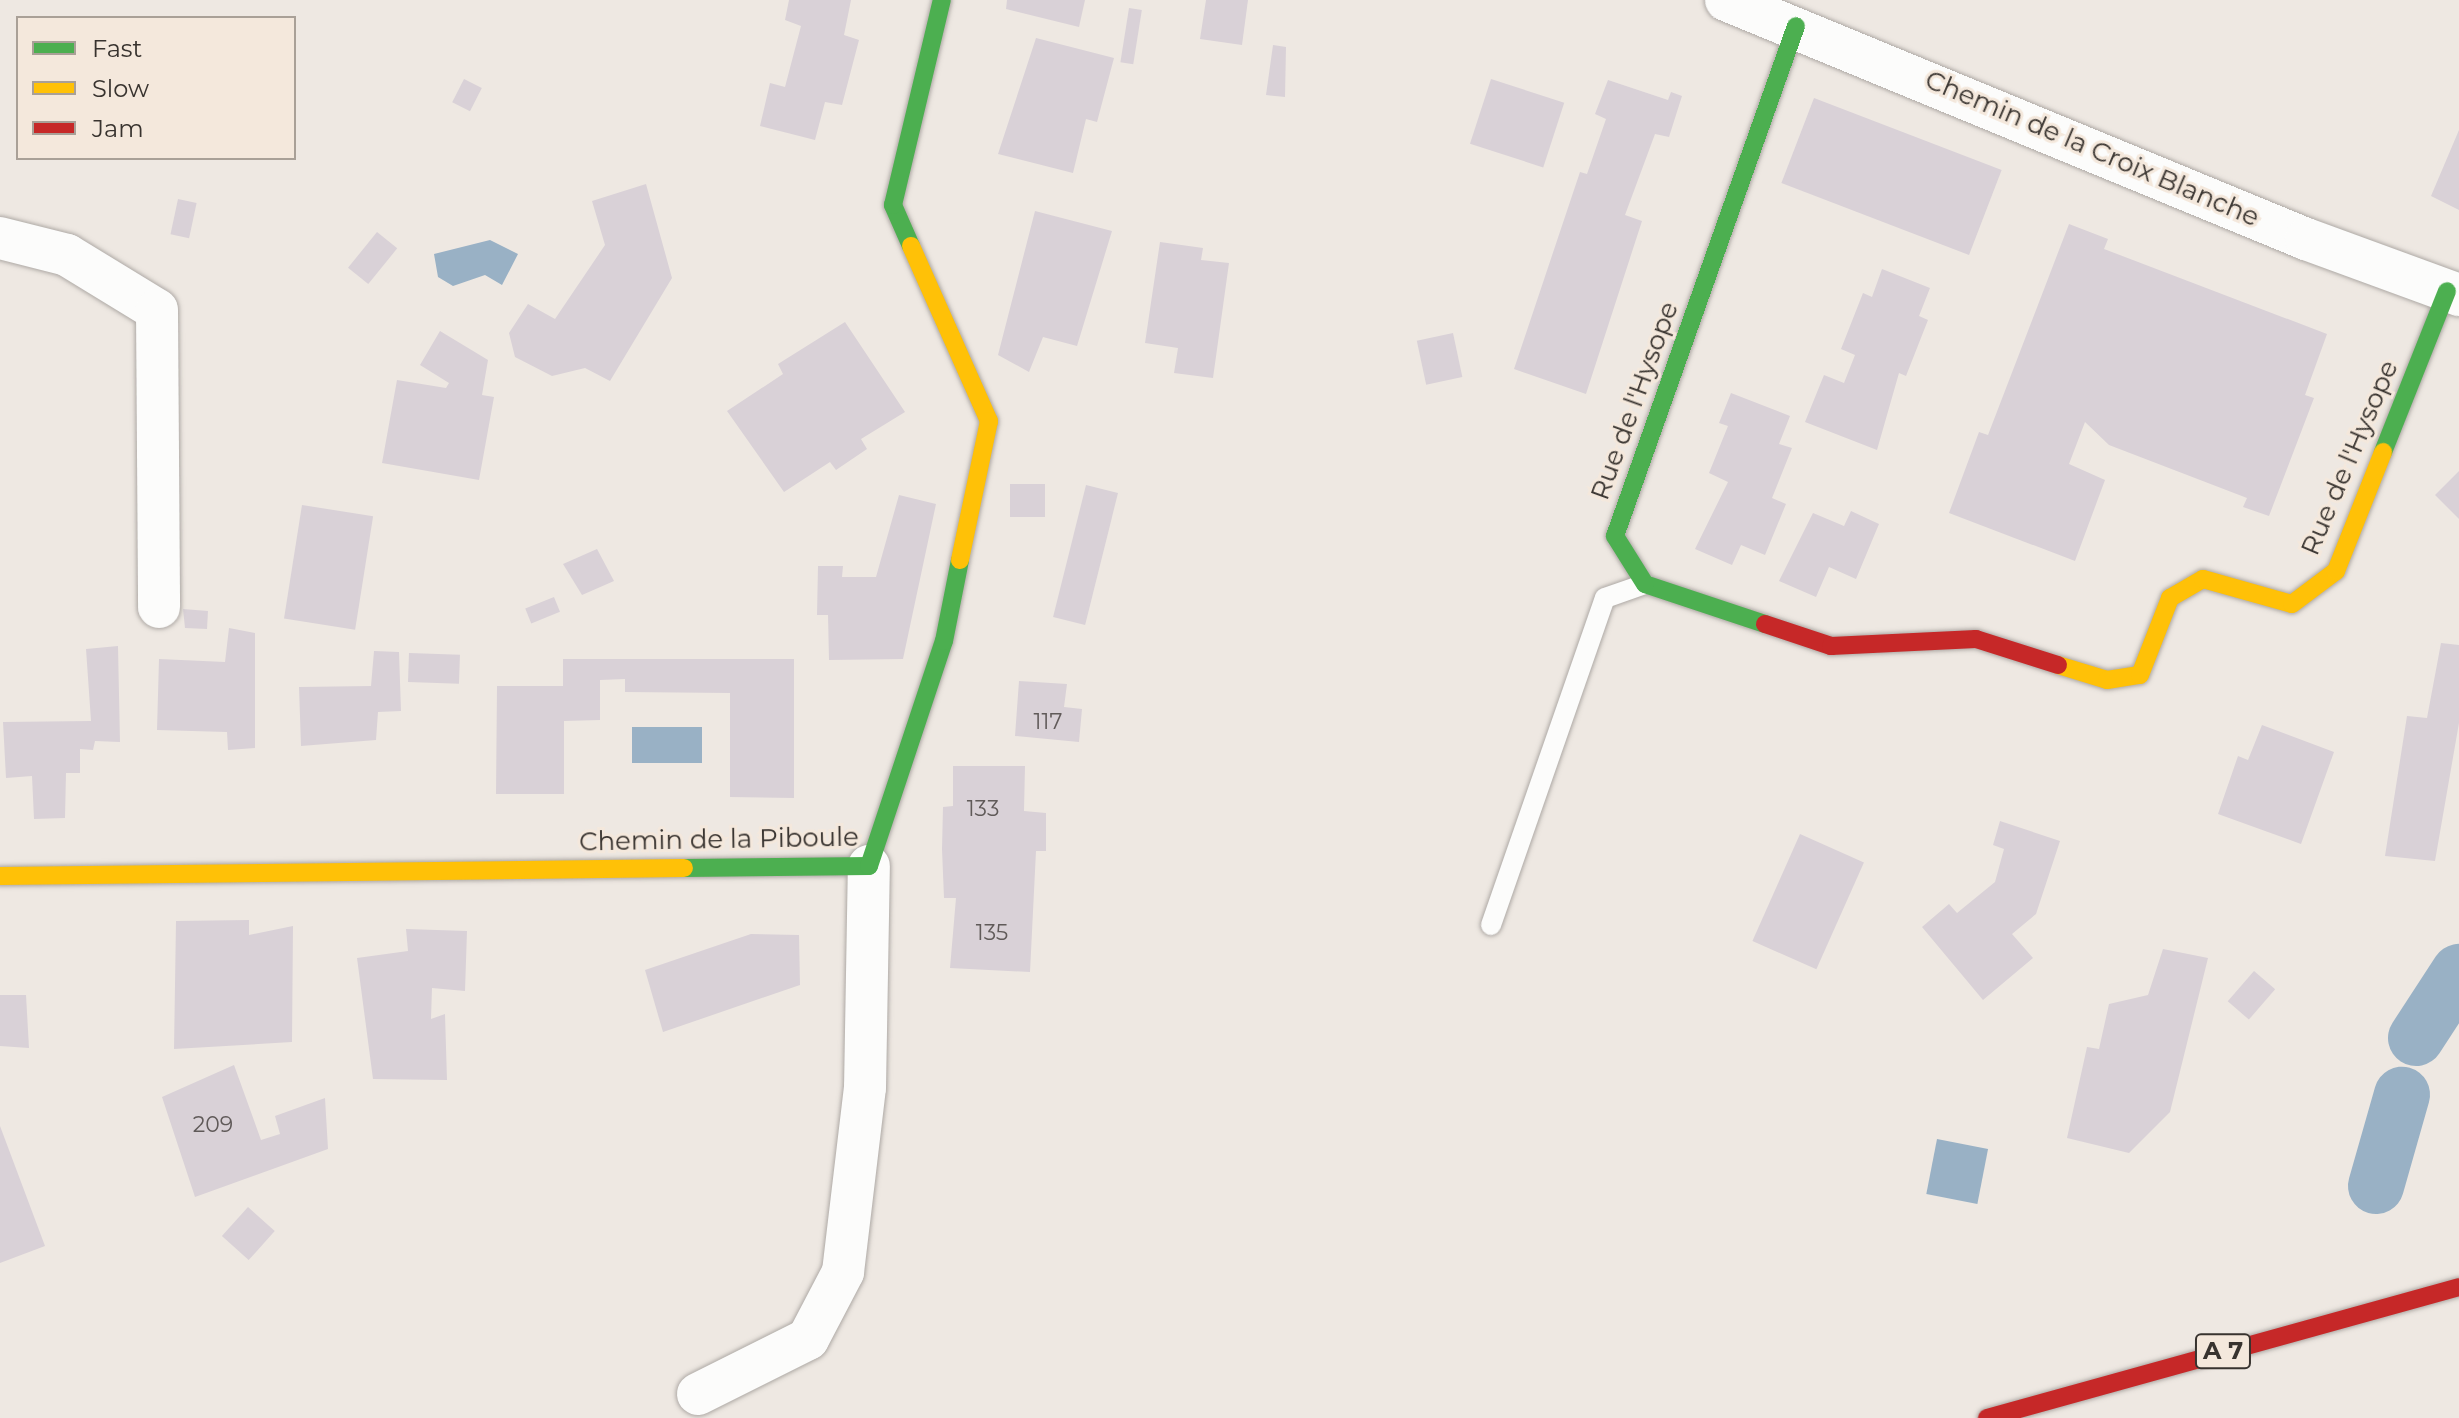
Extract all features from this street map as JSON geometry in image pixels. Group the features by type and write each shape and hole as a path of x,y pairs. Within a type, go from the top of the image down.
{"main road":[{"name":"Chemin de la Piboule","path":"0,876 869,866 944,641 989,421 893,205 942,0"},
{"name":"Rue de l'Hysope","path":"1796,26 1615,536 1645,584 1831,646 1976,639 2107,680 2140,675 2170,598 2203,579 2292,604 2336,571 2453,293"},
{"name":"A 7","path":"1987,1418 2459,1287"}],"street":[{"name":"Chemin de la Croix Blanche","path":"1726,0 1796,26 2306,239 2453,293"},
{"path":"0,238 67,255 157,310 159,607"},
{"path":"698,1394 808,1339 843,1272 865,1088 869,866"}],"lane":[{"path":"1491,925 1605,598 1645,584"}],"water":[{"path":"490,240 518,254 502,285 485,275 453,286 438,277 434,254"},
{"path":"632,727 702,727 702,763 632,763"},
{"path":"1937,1139 1988,1149 1977,1204 1926,1194"}],"building":[{"path":"789,0 851,0 844,35 859,40 842,105 825,102 815,140 760,126 770,83 785,87 801,26 785,20"},
{"path":"1007,0 1085,0 1079,27 1006,9"},
{"path":"1206,0 1248,0 1242,45 1200,39"},
{"path":"1129,8 1142,10 1133,64 1120,62"},
{"path":"1036,38 1114,58 1097,122 1086,119 1073,173 998,154"},
{"path":"1273,45 1286,47 1285,97 1266,95"},
{"path":"464,79 482,88 470,111 452,102"},
{"path":"1491,79 1564,103 1543,167 1470,144"},
{"path":"1608,80 1668,100 1671,92 1682,96 1669,137 1655,134 1625,215 1642,221 1586,394 1514,369 1580,172 1587,174 1606,119 1595,114"},
{"path":"1814,98 2002,170 1969,255 1781,183"},
{"path":"2459,130 2459,210 2431,196"},
{"path":"646,184 672,278 610,381 585,368 552,376 515,357 509,333 528,304 555,319 605,245 592,201"},
{"path":"178,199 197,203 189,238 171,234"},
{"path":"1035,211 1112,231 1077,346 1043,337 1029,372 998,355"},
{"path":"2069,224 2108,239 2104,249 2327,334 2305,395 2314,398 2269,516 2243,507 2247,498 2109,445 2085,422 2069,464 2105,480 2075,561 1949,513 1979,432 1988,435"},
{"path":"377,232 397,248 368,284 348,268"},
{"path":"1160,242 1203,248 1201,260 1229,263 1213,378 1174,373 1178,348 1145,343"},
{"path":"1882,269 1930,288 1919,316 1928,320 1906,376 1899,373 1877,450 1805,422 1824,375 1844,383 1855,355 1841,349 1863,293 1872,297"},
{"path":"845,322 905,412 861,439 867,449 836,470 830,462 784,492 727,411 783,374 778,364"},
{"path":"440,331 488,360 482,395 494,397 479,480 382,463 397,380 446,388 449,383 420,365"},
{"path":"1453,333 1462,377 1426,385 1417,341"},
{"path":"1731,393 1790,416 1779,444 1792,448 1772,498 1786,504 1765,555 1741,545 1732,565 1695,549 1728,482 1709,473 1728,426 1719,423"},
{"path":"2459,471 2459,519 2435,495"},
{"path":"1010,484 1045,484 1045,517 1010,517"},
{"path":"1086,485 1118,493 1085,625 1053,617"},
{"path":"899,495 936,504 903,659 829,660 828,615 817,615 818,566 843,566 842,577 876,577"},
{"path":"302,505 373,516 355,630 284,619"},
{"path":"1851,511 1879,524 1856,579 1829,567 1816,597 1779,581 1813,513 1844,526"},
{"path":"597,549 614,581 582,595 563,564"},
{"path":"554,597 560,612 531,623 525,609"},
{"path":"183,609 208,611 207,629 185,628"},
{"path":"229,628 255,633 255,748 228,750 227,732 157,730 159,659 225,662"},
{"path":"2441,643 2459,645 2459,723 2435,861 2385,856 2407,716 2427,718"},
{"path":"118,646 120,742 95,741 93,750 80,749 80,773 66,773 65,818 34,819 32,776 6,778 3,722 91,721 86,649"},
{"path":"374,651 399,652 401,711 378,712 376,740 301,746 299,687 371,686"},
{"path":"409,653 460,655 459,684 408,682"},
{"path":"563,659 794,659 794,798 730,797 730,693 625,692 625,679 600,680 600,720 564,721 564,794 496,794 497,686 563,686"},
{"path":"1019,681 1067,684 1064,707 1082,709 1079,742 1015,736"},
{"path":"2262,725 2334,752 2301,844 2218,814 2238,756 2248,760"},
{"path":"953,766 1025,766 1024,811 1046,813 1046,851 1036,851 1030,972 950,968 956,898 944,898 942,849 943,807 953,806"},
{"path":"2000,821 2060,841 2036,914 2012,934 2033,958 1983,1000 1922,927 1949,904 1957,913 1995,882 2004,849 1993,845"},
{"path":"1800,834 1864,862 1816,969 1752,941"},
{"path":"249,920 249,935 293,926 292,1042 174,1049 176,921"},
{"path":"406,929 467,931 465,991 432,988 431,1019 445,1014 447,1080 373,1079 357,958 408,951"},
{"path":"751,934 799,935 800,985 663,1032 645,970"},
{"path":"2163,949 2208,958 2170,1112 2129,1153 2067,1138 2087,1047 2099,1049 2109,1004 2148,995"},
{"path":"2254,971 2275,989 2249,1020 2228,1001"},
{"path":"0,995 26,995 29,1048 0,1046"},
{"path":"234,1065 261,1140 280,1134 275,1116 325,1098 328,1149 195,1197 162,1097"},
{"path":"0,1126 45,1246 0,1263"},
{"path":"248,1207 275,1231 249,1260 222,1236"}],"waterway":[{"path":"2416,1038 2459,972"},
{"path":"2376,1186 2402,1095"}],"traffic: fast":[{"path":"911,246 893,205 942,0"},
{"path":"1765,624 1645,584 1615,536 1796,26"},
{"path":"2383,452 2447,291"},
{"path":"684,868 869,866 944,641 960,560"}],"traffic: slow":[{"path":"911,246 989,421 960,560"},
{"path":"2058,665 2107,680 2140,675 2170,598 2203,579 2292,604 2336,571 2383,452"},
{"path":"0,876 684,868"}],"traffic: jam":[{"path":"1765,624 1831,646 1976,639 2058,665"},
{"path":"1987,1418 2459,1287"}]}
